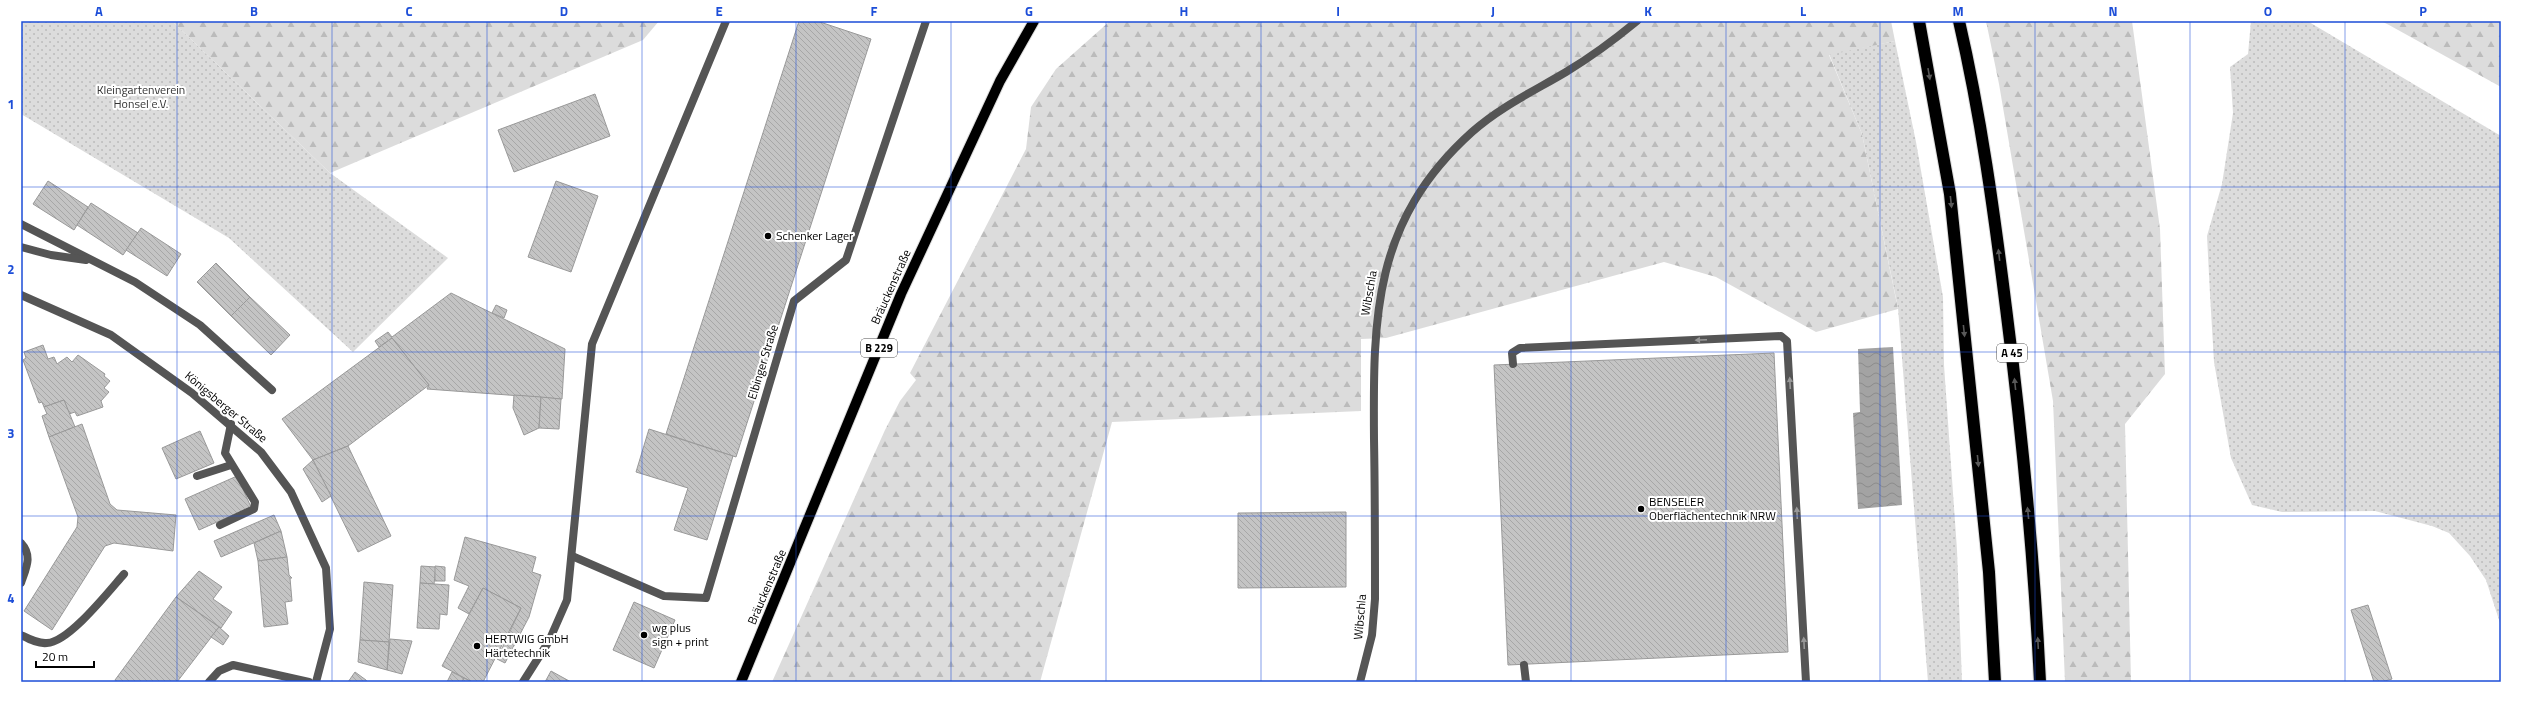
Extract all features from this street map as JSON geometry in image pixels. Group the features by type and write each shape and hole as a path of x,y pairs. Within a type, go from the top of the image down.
{"highway":[{"path":"1919,21 1950,194 1989,572 1995,682"},
{"name":"A 45","path":"1960,24 1992,196 2012,358 2036,603 2040,682"}],"main road":[{"name":"Bräuckenstraße","path":"742,682 901,294 1000,81 1034,21"}],"street":[{"path":"523,682 549,641 567,600 592,344 726,21"},
{"name":"Elbinger Straße","path":"572,556 664,596 706,598 794,301 846,260 926,21"},
{"name":"Wibschla","path":"1360,682 1372,635 1375,600 1375,338 1381,283 1393,246 1426,183 1453,150 1473,130 1501,109 1604,47 1637,21"},
{"path":"21,224 135,282 200,325 272,390"},
{"path":"21,247 51,255 93,261"},
{"name":"Königsberger Straße","path":"21,295 111,336 192,393 231,424 260,452 291,492 326,568 330,629 316,682"},
{"path":"1513,364 1512,353 1520,348 1780,336 1787,341 1806,682"},
{"path":"220,525 254,509 255,502 242,477 231,465 225,453 231,424"},
{"path":"197,476 231,465"},
{"path":"21,543 27,549 29,562 21,583"},
{"path":"21,634 31,640 48,643 63,638 124,574"},
{"path":"209,682 219,671 233,665 309,682"},
{"path":"1524,665 1526,682"}],"green space":[{"name":"Kleingartenverein Honsel e.V.","path":"21,21 172,21 330,173 448,258 353,352 229,238 21,114"},
{"path":"172,21 659,21 643,40 330,173"},
{"path":"1110,21 1891,21 1895,41 1829,55 1862,134 1898,309 1816,332 1716,277 1664,262 1386,338 1361,339 1361,411 1112,422 1040,682 772,682 885,430 900,401 916,380 910,373 1026,149 1031,107 1056,69"},
{"path":"1986,21 2132,21 2160,229 2165,374 2125,424 2131,682 2065,682 2053,401 1999,84"},
{"path":"2251,21 2309,22 2501,136 2501,626 2486,580 2470,556 2449,533 2432,526 2375,511 2282,512 2252,505 2231,458 2214,362 2207,236 2222,184 2233,113 2230,67 2248,54"},
{"path":"2381,21 2501,21 2501,87 2389,25"},
{"path":"1895,41 1916,142 1943,297 1944,365 1957,550 1962,682 1928,682 1898,308 1862,134 1829,54"}],"water":[{"path":"1893,347 1902,505 1858,509 1853,413 1860,412 1858,349"}],"building":[{"name":"Schenker Lager","path":"799,21 817,21 871,39 736,457 666,434"},
{"path":"595,94 610,136 514,172 498,130"},
{"path":"48,181 88,207 74,230 33,204"},
{"path":"556,181 598,196 571,272 528,257"},
{"path":"91,203 138,233 123,255 77,225"},
{"path":"141,228 181,254 167,276 126,250"},
{"path":"216,263 250,297 231,316 197,282"},
{"path":"451,293 565,349 562,399 427,389 429,385 392,338 379,347 375,341 388,332 392,337"},
{"path":"250,297 290,335 271,355 231,316"},
{"path":"496,305 507,310 504,318 492,313"},
{"path":"392,338 429,385 348,446 313,460 282,419"},
{"path":"43,345 48,359 54,357 57,364 67,357 72,362 78,355 105,374 104,376 110,381 104,388 109,392 101,401 103,407 77,416 75,412 69,414 64,400 44,407 42,402 39,403 23,360 26,358 24,352"},
{"name":"BENSELER Oberflächentechnik NRW","path":"1774,353 1788,652 1508,665 1494,365"},
{"path":"514,395 541,397 539,428 524,435 513,408"},
{"path":"541,397 561,399 559,429 539,428"},
{"path":"64,400 75,427 49,437 42,416 47,414 44,407"},
{"path":"82,424 110,504 117,510 176,515 173,551 114,543 105,546 52,630 24,611 77,527 78,517 49,437"},
{"path":"649,429 733,456 707,540 674,530 688,488 636,472"},
{"path":"200,431 214,463 176,479 162,448"},
{"path":"348,446 391,536 358,552 313,460"},
{"path":"313,460 331,496 322,502 303,469"},
{"path":"237,476 251,507 199,530 185,499"},
{"path":"1346,512 1346,587 1238,588 1238,513"},
{"path":"274,515 281,531 221,557 214,541"},
{"path":"281,531 287,557 258,561 254,543"},
{"path":"465,537 536,557 532,572 541,575 529,617 505,663 497,659 521,608 483,588 469,614 458,608 469,586 454,580"},
{"path":"287,557 289,575 292,578 290,578 292,601 285,602 288,624 264,627 258,561"},
{"path":"421,566 436,567 434,584 420,583"},
{"path":"435,566 445,567 445,581 435,581"},
{"path":"199,571 222,587 213,599 232,612 221,628 176,597"},
{"path":"364,582 393,585 389,642 360,640"},
{"path":"420,583 449,585 447,615 440,614 439,629 417,628"},
{"name":"HERTWIG GmbH Härtetechnik","path":"483,588 521,608 483,682 472,682 442,666"},
{"path":"176,597 219,627 177,682 116,682 115,680"},
{"name":"wg plus sign + print","path":"634,602 675,620 654,668 613,650"},
{"path":"2368,605 2392,679 2381,682 2374,682 2351,610"},
{"path":"219,627 229,636 223,645 211,637"},
{"path":"390,639 412,641 402,674 387,670"},
{"path":"360,640 389,642 387,670 358,662"},
{"path":"551,671 571,682 545,682"},
{"path":"355,672 366,680 367,682 348,682"},
{"path":"452,672 464,678 462,682 447,682"},
{"path":"464,678 472,682 462,682"}],"place":[{"name":"Schenker Lager","path":"768,236"},
{"name":"BENSELER Oberflächentechnik NRW","path":"1641,509"},
{"name":"wg plus sign + print","path":"644,635"},
{"name":"HERTWIG GmbH Härtetechnik","path":"477,646"}]}
